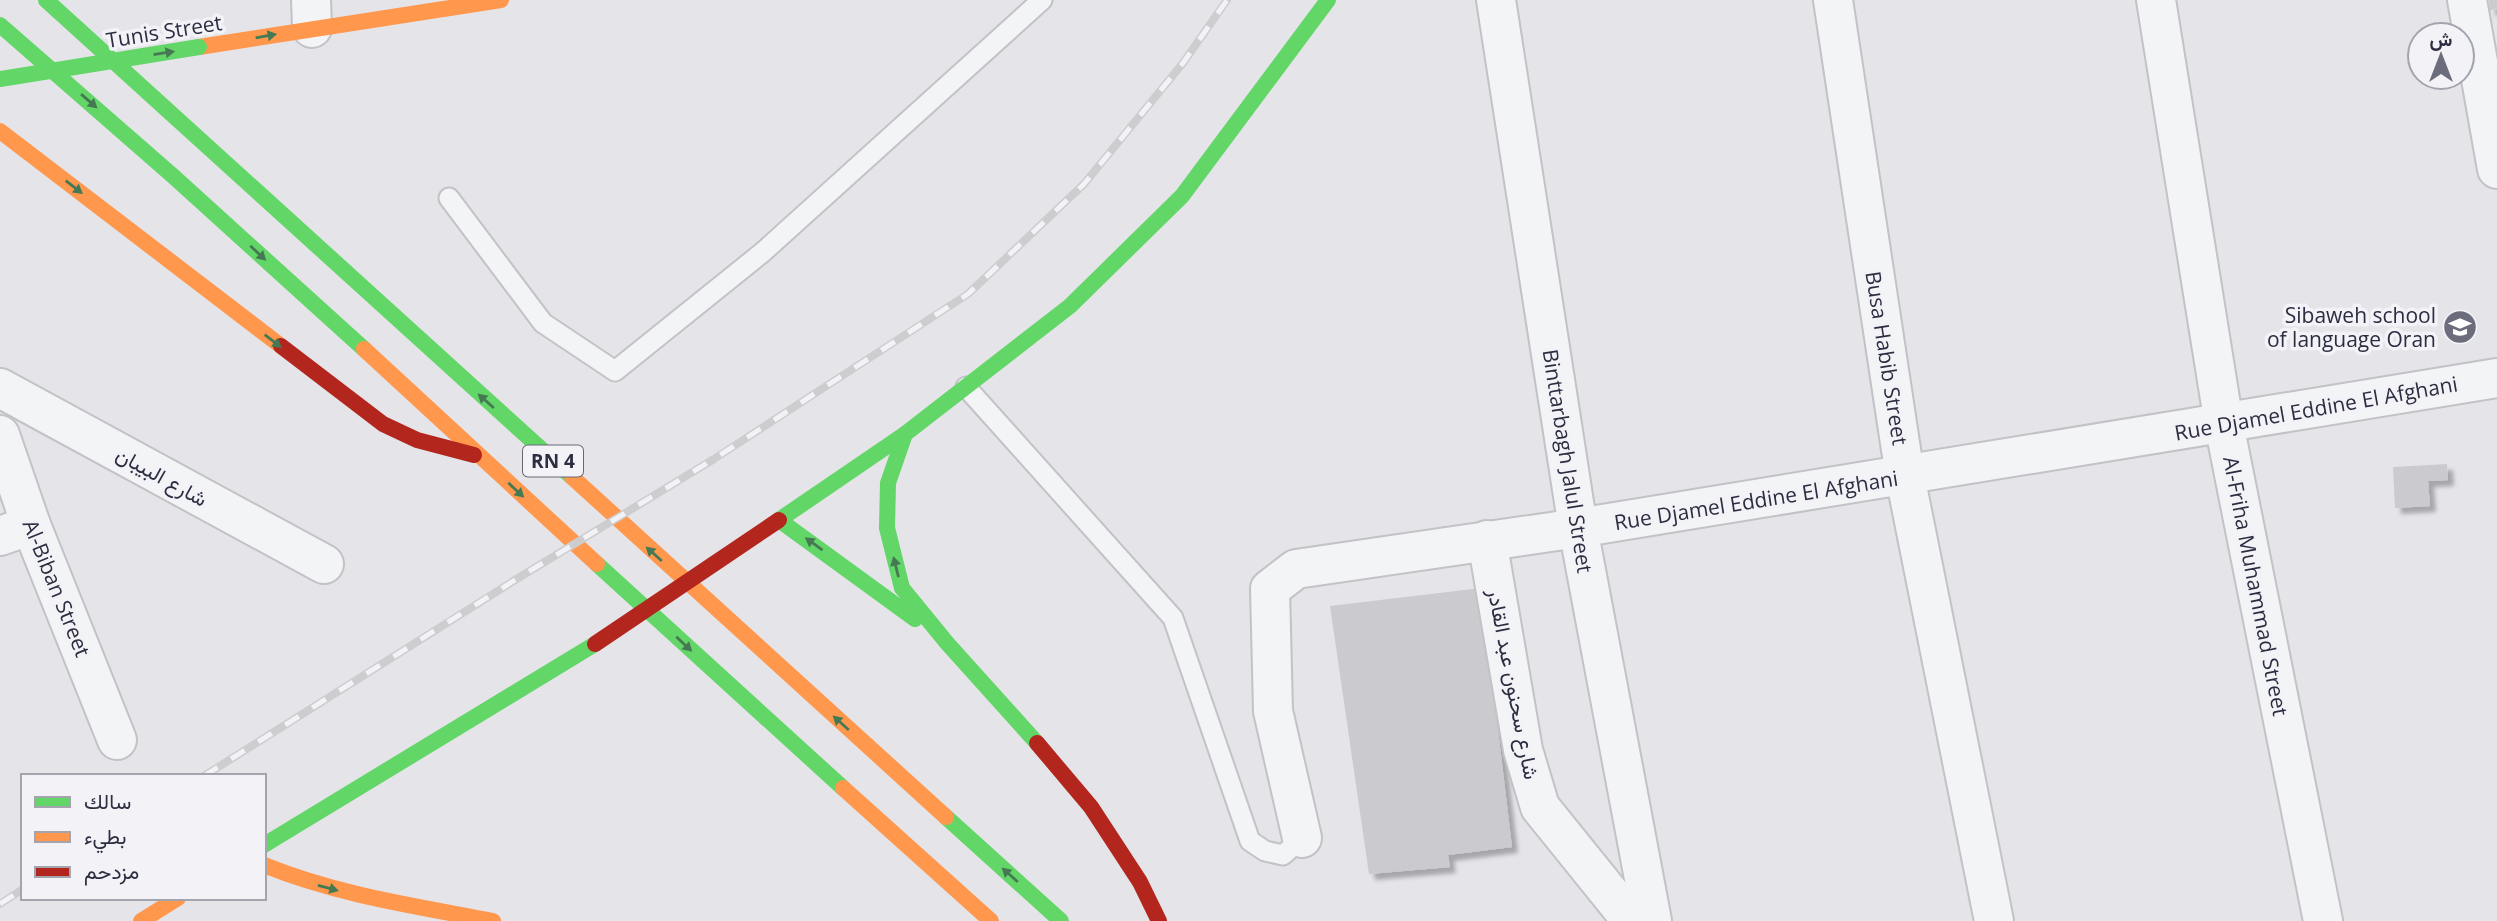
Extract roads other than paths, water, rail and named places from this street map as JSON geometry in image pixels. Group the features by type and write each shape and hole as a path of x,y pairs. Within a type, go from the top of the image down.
{"main road":[{"name":"RN 4","path":"46,0 1061,921"},
{"name":"Tunis Street","path":"0,79 199,47 312,14 502,0"},
{"path":"266,844 595,644 905,434 1070,306 1182,196 1328,0"},
{"name":"RN 4","path":"0,25 206,205 731,687 991,921"},
{"path":"0,131 383,424 417,440 480,457"},
{"path":"905,434 888,483 887,528 902,587 947,643 1035,740 1091,807 1139,882 1159,921"},
{"path":"779,520 947,643"},
{"path":"266,866 290,877 334,890 493,921"},
{"path":"141,921 175,900"}],"street":[{"name":"Binttarbagh Jalul Street","path":"1496,0 1578,528 1651,921"},
{"name":"Busa Habib Street","path":"1833,0 1905,476 1994,921"},
{"name":"Al-Friha Muhammad Street","path":"2156,0 2224,424 2323,921"},
{"path":"2467,0 2497,169"},
{"name":"Rue Djamel Eddine El Afghani","path":"1302,838 1273,711 1270,589 1296,569 1905,476 2497,378"},
{"name":"شارع البيبان","path":"0,388 324,564"},
{"name":"Al-Biban Street","path":"0,435 15,530 117,740"},
{"name":"شارع سحنون عبد القادر","path":"1487,540 1523,750 1540,807 1632,921"}],"lane":[{"path":"449,198 543,323 615,371 762,252 1042,0"},
{"path":"966,387 1174,618 1250,841 1265,851 1283,855 1302,838"}],"railway":[{"path":"207,774 515,580 714,459 968,294 1084,184 1183,63 1227,0"},
{"path":"0,904 21,890"}],"place":[{"name":"Sibaweh school of language Oran","path":"2460,327"}]}
